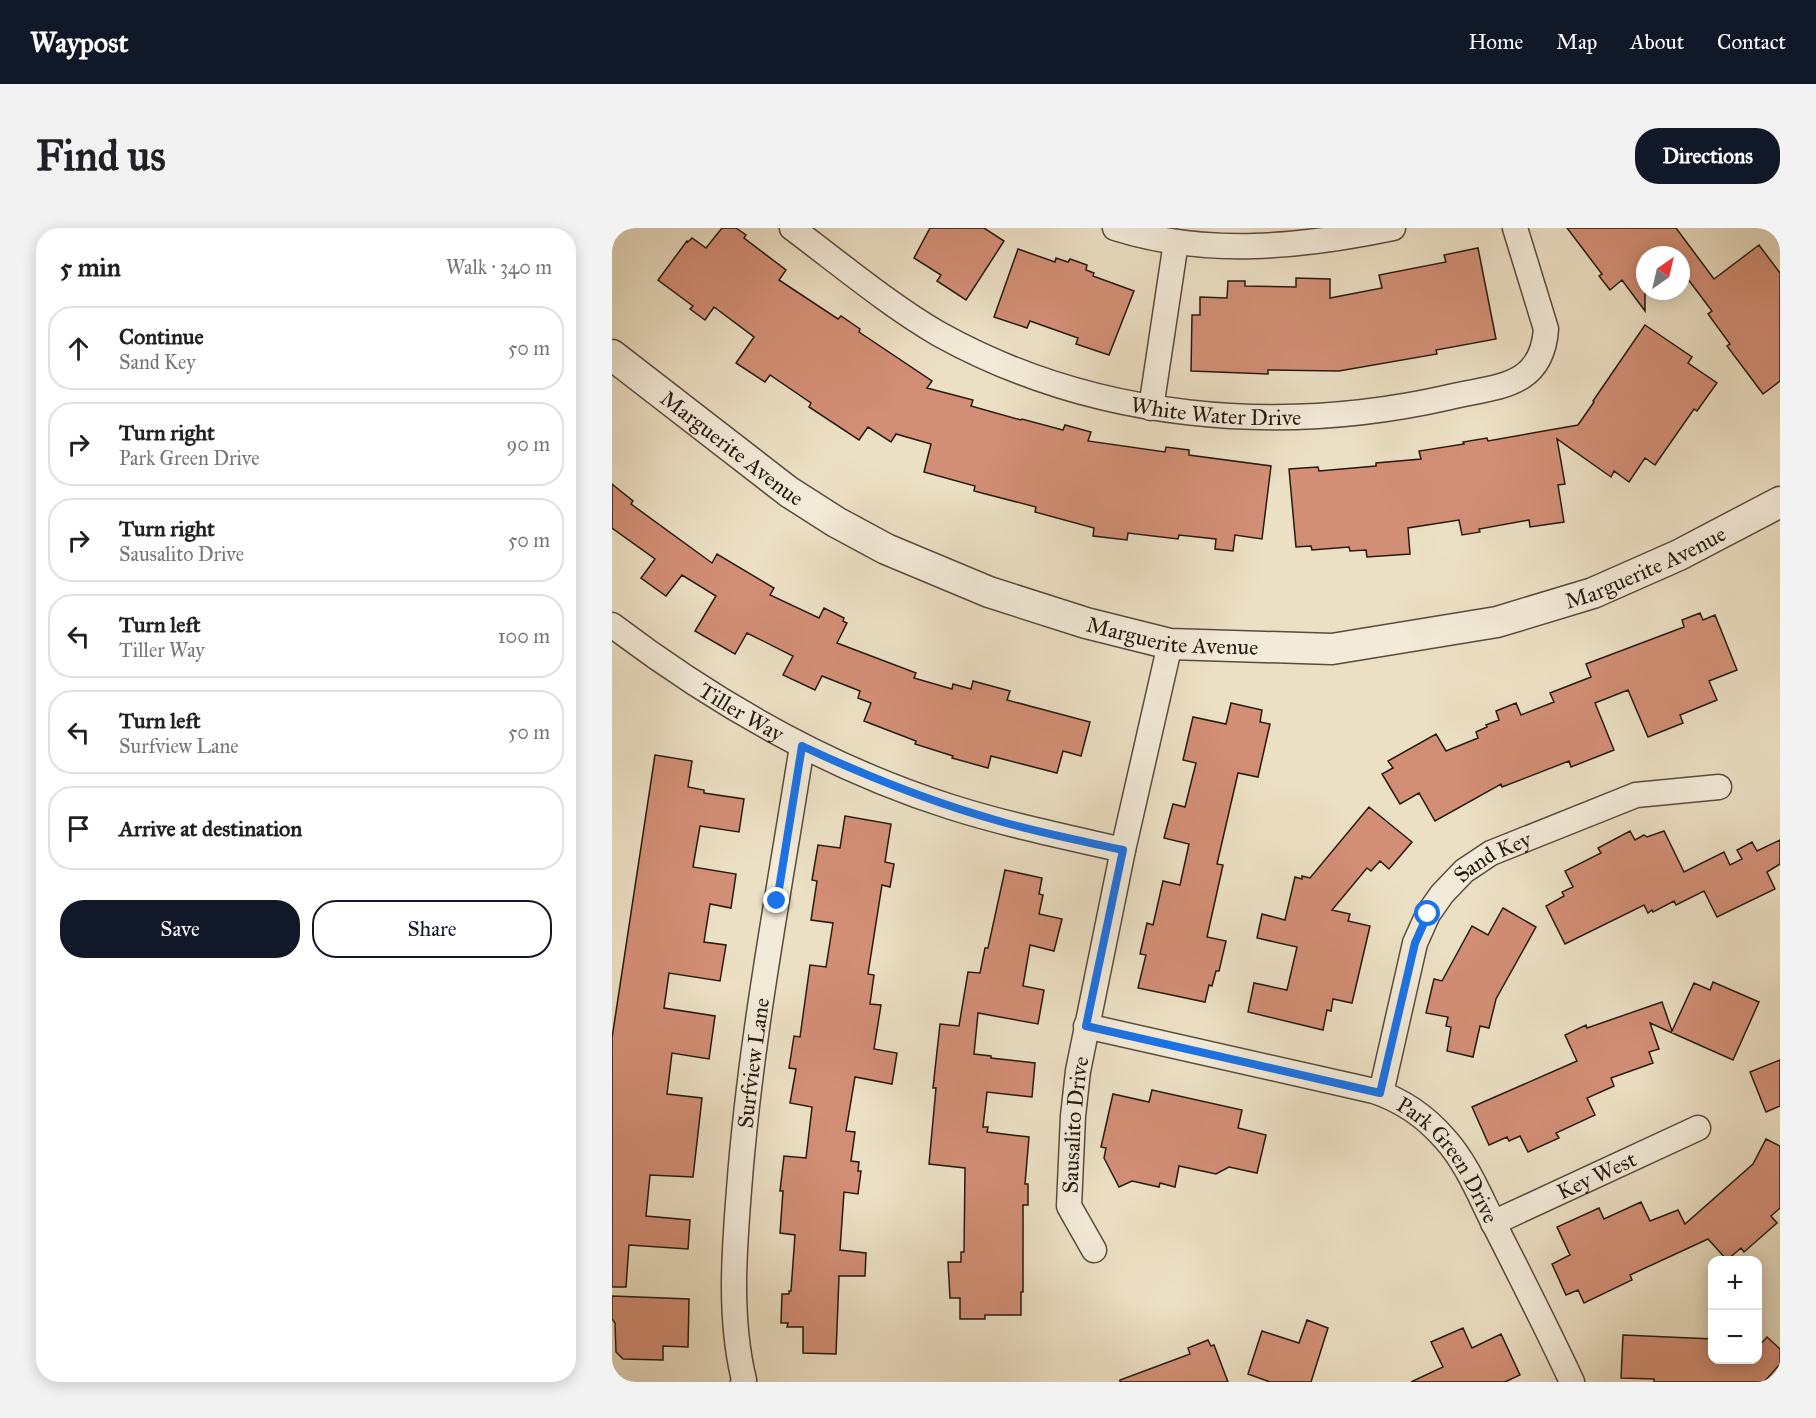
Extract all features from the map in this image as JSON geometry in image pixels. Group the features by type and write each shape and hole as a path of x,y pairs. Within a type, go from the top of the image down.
{"street":[{"name":"White Water Drive","path":"792,228 911,316 996,363 1088,395 1151,408 1196,414 1241,416 1330,415 1419,404 1514,382 1528,374 1538,361 1545,346 1546,329 1515,228"},
{"path":"1115,228 1176,242 1227,247 1306,235 1333,240 1393,228"},
{"path":"1151,408 1176,242"},
{"name":"Marguerite Avenue","path":"612,355 789,492 836,522 886,549 989,592 1086,623 1170,644 1332,649 1497,622 1593,593 1679,555 1780,502"},
{"name":"Tiller Way","path":"612,625 655,658 752,719 802,746 872,778 1000,822 1123,850"},
{"name":"Sausalito Drive","path":"1094,1250 1070,1206 1073,1116 1086,1026 1170,644"},
{"name":"Surfview Lane","path":"743,1382 738,1353 733,1268 742,1140 759,1013 802,746"},
{"name":"Sand Key","path":"1380,1093 1415,943 1428,914 1464,871 1491,853 1636,795 1719,787"},
{"name":"Park Green Drive","path":"1086,1026 1380,1093 1403,1104 1430,1123 1447,1141 1465,1168 1542,1317 1572,1382"},
{"name":"Key West","path":"1493,1222 1698,1128"}],"building":[{"path":"722,228 736,228 746,235 744,238 786,270 779,280 838,319 841,316 860,329 859,332 932,381 927,388 973,400 971,406 1021,420 1063,430 1065,425 1091,432 1088,441 1165,452 1166,447 1189,450 1189,455 1271,466 1262,539 1235,535 1233,551 1215,549 1216,539 1179,535 1178,539 1128,533 1127,540 1093,536 1094,528 1035,512 1036,507 974,491 975,486 924,472 931,444 896,434 891,442 868,427 859,440 809,407 811,403 770,375 765,382 736,363 754,337 714,307 705,320 690,309 693,306 658,280 687,241 692,238 706,248"},
{"path":"930,228 984,228 1004,241 966,300 937,281 941,275 914,258"},
{"path":"1567,228 1676,228 1689,246 1636,246 1636,299 1622,280 1610,290 1599,276 1602,274"},
{"path":"1759,245 1780,273 1780,381 1763,394 1727,346 1730,344 1708,314 1712,311 1690,282 1690,247 1714,279"},
{"path":"1478,248 1496,339 1436,350 1437,354 1339,371 1268,370 1268,374 1191,371 1192,315 1200,315 1200,297 1227,298 1228,281 1245,281 1245,286 1296,287 1296,278 1330,279 1330,298 1382,288 1379,275 1446,262 1444,255"},
{"path":"1018,249 1055,262 1056,258 1068,262 1070,259 1087,265 1086,270 1094,273 1093,276 1134,291 1109,355 1076,344 1078,338 1030,321 1027,328 994,317"},
{"path":"1637,300 1645,300 1645,311"},
{"path":"1645,325 1692,357 1688,363 1717,383 1697,411 1694,409 1655,465 1645,458 1629,482 1614,471 1611,477 1557,439 1565,484 1558,485 1564,522 1530,527 1529,520 1479,529 1480,532 1462,535 1459,520 1408,528 1410,554 1367,557 1366,550 1350,551 1349,547 1312,550 1311,546 1296,547 1289,469 1318,467 1319,471 1376,466 1376,463 1421,459 1419,451 1464,444 1463,442 1487,438 1488,441 1578,425"},
{"path":"612,484 633,501 631,504 712,563 717,554 774,588 770,595 819,618 824,608 844,618 843,621 847,623 837,643 916,673 914,678 952,689 953,684 971,689 973,681 1010,691 1007,700 1090,722 1081,756 1063,751 1057,773 991,756 988,768 952,758 953,756 915,744 916,741 864,721 871,703 858,698 860,691 822,676 815,690 783,675 793,656 747,633 735,654 695,631 716,596 682,575 666,596 641,578 655,559 612,528"},
{"path":"1700,613 1703,620 1715,615 1737,670 1709,681 1717,700 1680,715 1683,723 1648,737 1628,690 1595,703 1614,750 1571,767 1569,761 1502,787 1501,784 1435,821 1419,793 1400,804 1382,774 1393,768 1388,761 1436,734 1446,751 1478,738 1476,732 1499,720 1496,711 1516,703 1521,715 1554,702 1550,693 1591,677 1586,664 1684,627 1682,620"},
{"path":"1231,703 1262,710 1260,722 1270,724 1258,777 1238,773 1217,864 1223,865 1207,937 1226,941 1219,971 1216,971 1212,986 1209,985 1205,1002 1138,988 1146,955 1140,954 1147,923 1153,925 1163,881 1180,885 1189,844 1164,838 1173,804 1185,807 1196,763 1183,760 1193,717 1226,724"},
{"path":"655,755 692,761 688,787 704,790 704,793 744,799 739,832 700,826 693,867 736,874 731,908 710,904 704,942 726,945 720,981 669,973 664,1008 715,1016 709,1059 672,1053 667,1094 702,1098 693,1177 650,1175 646,1216 690,1220 688,1249 629,1245 626,1287 612,1287 612,1038"},
{"path":"1369,807 1412,842 1389,869 1380,861 1371,871 1367,868 1332,910 1350,914 1348,921 1370,926 1352,1003 1333,999 1331,1011 1327,1010 1323,1030 1248,1012 1254,983 1287,990 1297,947 1257,938 1262,914 1285,920 1295,877 1310,878"},
{"path":"845,816 891,824 885,862 894,864 890,887 882,885 868,974 874,975 870,1004 881,1005 874,1049 897,1053 892,1084 855,1077 846,1131 855,1132 851,1161 859,1162 858,1171 861,1171 858,1194 844,1192 840,1250 866,1253 865,1276 839,1276 836,1354 803,1353 803,1327 787,1327 788,1323 781,1323 782,1294 789,1294 791,1291 795,1235 780,1233 783,1191 780,1191 784,1156 806,1158 812,1107 790,1103 796,1069 789,1068 794,1036 800,1037 810,965 826,967 833,923 811,920 817,881 812,880 818,845 840,848"},
{"path":"1630,831 1635,840 1644,835 1647,837 1664,831 1684,872 1724,852 1730,865 1742,859 1737,850 1752,842 1757,851 1780,840 1780,864 1767,872 1775,889 1717,917 1704,891 1676,905 1674,901 1653,912 1652,910 1648,913 1644,905 1565,944 1546,906 1564,896 1562,892 1573,887 1565,871 1601,853 1598,848"},
{"path":"1005,870 1042,878 1039,894 1043,895 1039,914 1062,919 1054,951 1030,945 1023,986 1044,990 1038,1024 978,1013 974,1054 1035,1063 1032,1097 987,1092 983,1127 988,1127 987,1132 1029,1137 1025,1184 1028,1184 1028,1205 1023,1205 1023,1292 1021,1292 1021,1315 985,1315 985,1319 960,1319 960,1298 950,1298 948,1262 961,1262 961,1252 964,1252 965,1168 929,1164 936,1088 933,1088 940,1024 959,1026 968,972 980,973 985,948 988,948"},
{"path":"1503,908 1536,927 1496,999 1489,1028 1480,1026 1473,1057 1447,1051 1451,1027 1446,1026 1448,1017 1426,1013 1434,979 1442,981 1472,926 1488,935"},
{"path":"1713,982 1759,1002 1733,1060 1650,1023 1659,1049 1649,1052 1653,1063 1611,1078 1614,1086 1587,1098 1595,1115 1556,1133 1559,1138 1528,1152 1520,1136 1509,1141 1507,1137 1489,1145 1472,1107 1577,1061 1565,1035 1586,1025 1587,1028 1662,1002 1672,1031 1694,983 1710,990"},
{"path":"1780,1060 1780,1106 1766,1112 1750,1072"},
{"path":"1152,1090 1242,1110 1238,1128 1266,1135 1257,1173 1229,1167 1216,1174 1179,1166 1175,1187 1160,1183 1159,1187 1132,1181 1119,1187 1104,1158 1106,1148 1101,1147 1113,1094 1149,1102"},
{"path":"1766,1139 1780,1146 1780,1208 1771,1216 1777,1223 1744,1252 1741,1248 1732,1256 1723,1256 1708,1239 1630,1275 1632,1280 1584,1303 1578,1290 1566,1295 1552,1264 1570,1255 1557,1227 1599,1208 1604,1219 1641,1202 1650,1221 1678,1210 1685,1224 1753,1164"},
{"path":"612,1296 689,1299 688,1347 663,1346 663,1360 623,1359 616,1352"},
{"path":"1307,1320 1328,1328 1311,1382 1270,1382 1248,1374 1262,1331 1299,1343"},
{"path":"1463,1328 1472,1348 1501,1334 1520,1375 1505,1382 1411,1382 1443,1367 1431,1342"},
{"path":"1623,1335 1708,1339 1708,1364 1762,1364 1762,1343 1767,1337 1780,1349 1780,1364 1764,1382 1654,1382 1654,1379 1621,1378"},
{"path":"1208,1340 1211,1346 1214,1345 1228,1382 1120,1382 1120,1380 1190,1354 1188,1348"}],"route":[{"path":"777,901 802,746 899,789 950,806 1000,822 1123,850 1086,1026 1380,1093 1415,943 1428,914"}]}
